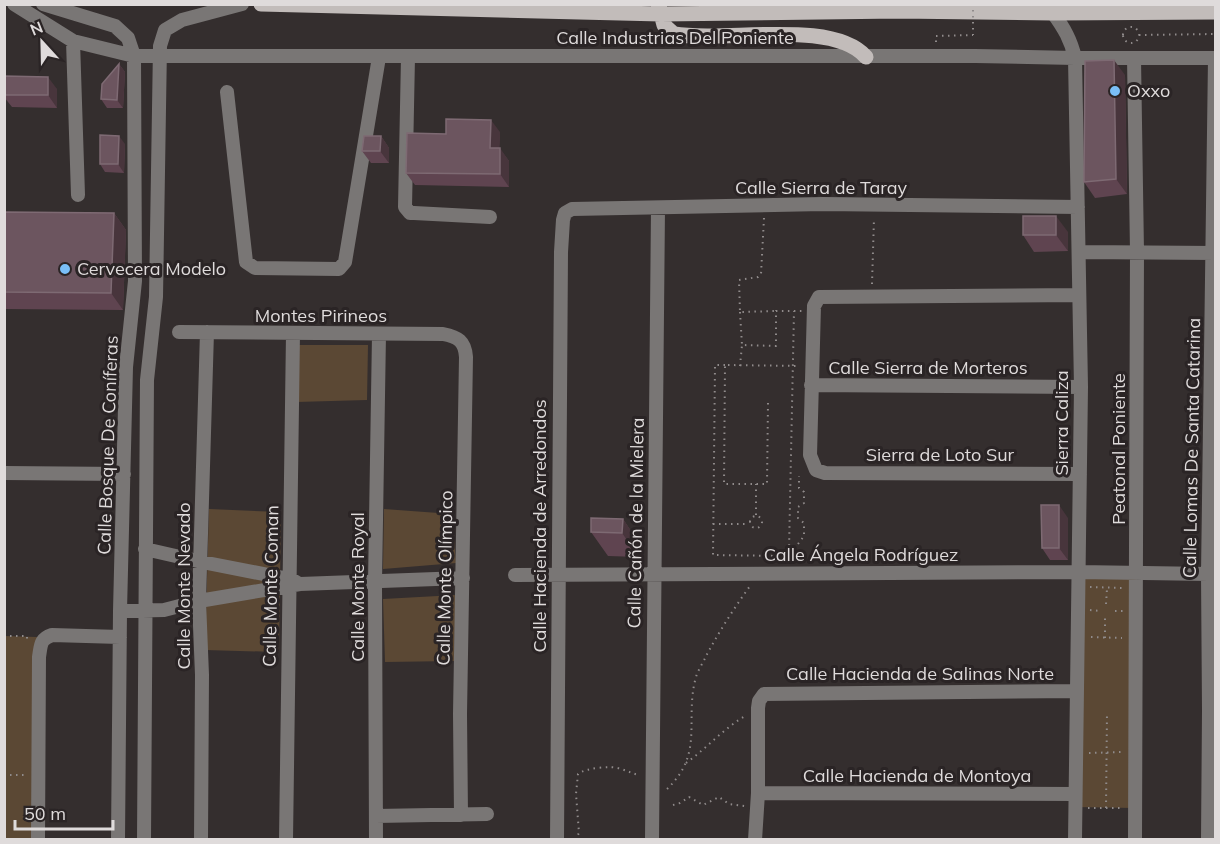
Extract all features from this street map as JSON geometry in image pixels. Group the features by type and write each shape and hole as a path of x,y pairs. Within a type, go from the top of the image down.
{"main road":[{"path":"261,4 660,9 892,8 1053,13 1215,12"},
{"path":"660,9 666,28 674,34 826,38 854,45 866,57"}],"street":[{"name":"Calle Industrias Del Poniente","path":"14,4 73,41 134,56 1215,58"},
{"name":"Calle Bosque De Coníferas","path":"44,4 115,26 128,38 134,56 135,281 126,367 120,612 118,840"},
{"name":"Calle Bosque De Coníferas","path":"144,840 147,380 156,297 160,46 165,30 172,24 192,16 242,4"},
{"name":"Sierra Caliza","path":"1053,13 1064,27 1075,58 1081,387 1075,840"},
{"path":"73,41 78,195"},
{"path":"227,92 246,262 255,267 339,269 345,262 379,57"},
{"path":"408,57 405,207 414,213 490,217"},
{"name":"Peatonal Poniente","path":"1134,58 1137,252 1135,840"},
{"name":"Calle Lomas De Santa Catarina","path":"1208,840 1212,711 1208,574 1213,491 1215,58"},
{"name":"Calle Sierra de Taray","path":"565,213 572,209 765,206 1078,207"},
{"name":"Calle Cañón de la Mielera","path":"652,840 658,208"},
{"name":"Calle Hacienda de Arredondos","path":"557,840 561,252 565,213"},
{"path":"1079,252 1214,254"},
{"path":"811,385 814,311 815,301 819,297 1079,295"},
{"name":"Montes Pirineos","path":"179,332 443,334 462,341"},
{"name":"Calle Monte Nevado","path":"201,840 202,675 199,602 202,562 207,333"},
{"name":"Calle Monte Coman","path":"286,840 293,583 292,333"},
{"name":"Calle Monte Royal","path":"376,840 375,583 379,334"},
{"name":"Calle Monte Olímpico","path":"461,815 466,357 462,341"},
{"name":"Calle Sierra de Morteros","path":"811,385 1081,387"},
{"name":"Sierra de Loto Sur","path":"811,385 810,455 816,470 825,473 1080,474"},
{"path":"4,473 124,474"},
{"path":"146,549 293,583"},
{"name":"Calle Ángela Rodríguez","path":"515,575 759,574 1078,579 1136,573 1208,574"},
{"path":"120,612 164,610 293,583 375,583 463,578"},
{"path":"38,840 39,657 43,640 52,636 120,637"},
{"name":"Calle Hacienda de Salinas Norte","path":"758,708 759,701 764,694 1077,691"},
{"path":"755,840 758,800 758,708"},
{"name":"Calle Hacienda de Montoya","path":"758,800 1076,801"},
{"path":"376,816 487,814"}],"path":[{"path":"945,42 936,42 936,36 973,35 973,4"},
{"path":"1139,35 1138,30 1131,27 1125,30 1124,35 1127,41 1132,42 1139,35 1215,34"},
{"path":"740,366 742,345 740,280 758,278 760,274 765,206"},
{"path":"872,296 874,206"},
{"path":"742,345 776,346 776,311"},
{"path":"794,311 793,367 789,550 780,556 713,555 715,365 793,367 812,365"},
{"path":"740,312 814,311"},
{"path":"725,365 724,484 766,484 768,404"},
{"path":"798,544 804,536 804,523 798,518 798,507 804,503 804,492 799,488 799,476"},
{"path":"756,484 756,515"},
{"path":"713,524 750,524 755,528 761,526 762,519 756,515"},
{"path":"750,524 751,518 756,515"},
{"path":"652,799 672,784 688,760 693,734 692,702 696,676 712,646 759,574"},
{"path":"1078,579 1107,588 1127,588"},
{"path":"1106,604 1107,588"},
{"path":"1114,611 1128,610"},
{"path":"1105,638 1106,618"},
{"path":"1078,636 1127,638"},
{"path":"684,765 712,743 731,724 758,708"},
{"path":"1106,808 1107,712"},
{"path":"1076,752 1126,752"},
{"path":"575,840 579,833 576,795 578,774 583,770 620,768 628,773 644,775"},
{"path":"4,775 27,775"},
{"path":"673,805 689,797 703,805 719,797 729,804 758,800"},
{"path":"1076,801 1106,808 1125,808"}],"shaded area":[{"path":"297,345 368,345 367,400 296,402"},
{"path":"209,509 281,512 279,652 205,650"},
{"path":"384,509 452,514 456,563 383,569"},
{"path":"1076,569 1137,570 1134,808 1073,807"},
{"path":"456,595 454,661 385,662 383,599"},
{"path":"5,636 37,637 34,839 5,840"}],"building":[{"path":"1114,60 1116,179 1084,182 1085,61"},
{"path":"119,64 117,100 101,99 102,84"},
{"path":"4,76 48,77 48,95 4,95"},
{"path":"446,119 491,120 490,148 500,148 500,174 406,173 407,133 446,134"},
{"path":"100,135 119,136 118,164 100,164"},
{"path":"364,136 381,136 380,151 362,151"},
{"name":"Cervecera Modelo","path":"4,212 114,213 111,293 4,292"},
{"path":"1023,216 1056,216 1056,235 1023,235"},
{"path":"1041,505 1059,505 1059,548 1042,548"},
{"path":"591,518 623,519 622,533 591,532"}],"place":[{"name":"Oxxo","path":"1115,91"},
{"name":"Cervecera Modelo","path":"65,269"}]}
